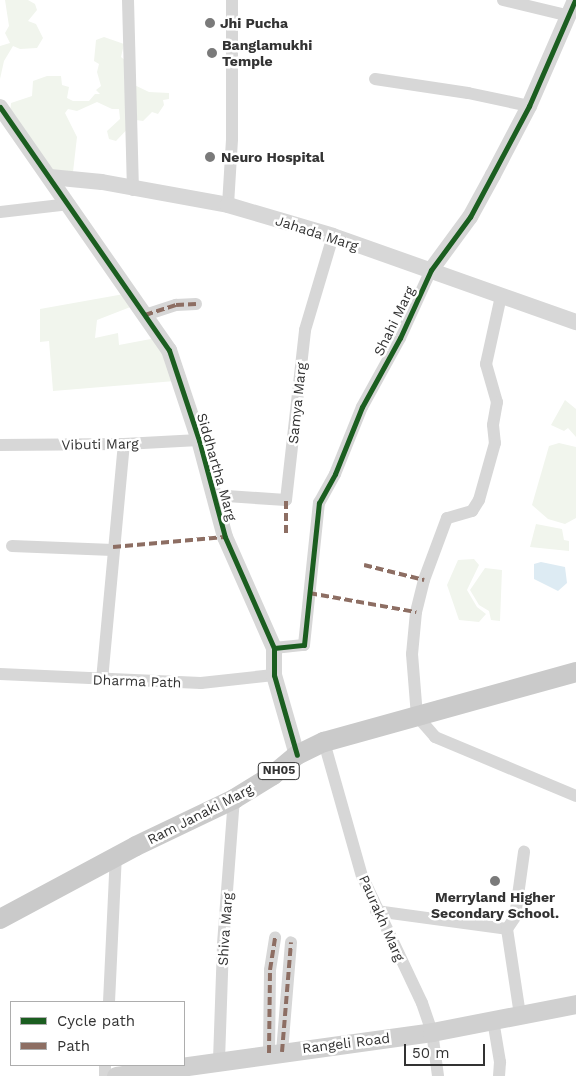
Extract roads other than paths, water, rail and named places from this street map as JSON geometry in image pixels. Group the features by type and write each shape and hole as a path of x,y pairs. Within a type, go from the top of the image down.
{"main road":[{"name":"Ram Janaki Marg","path":"0,919 116,856 234,799 273,775 297,755 324,742 576,672"},
{"name":"Rangeli Road","path":"116,1076 219,1068 276,1052 432,1032 576,1004"}],"street":[{"path":"128,0 133,190"},
{"path":"228,205 232,139 232,0"},
{"path":"503,0 566,15"},
{"name":"Shahi Marg","path":"274,648 304,645 319,503 335,474 362,407 400,338 431,270 470,217 528,106 566,15 575,0"},
{"path":"375,79 468,93 528,106"},
{"name":"Siddhartha Marg","path":"2,114 70,204 169,350 199,440 212,495 225,537 274,648 274,674 297,755"},
{"name":"Jahada Marg","path":"50,177 102,182 133,190 228,205 333,236 576,322"},
{"path":"0,212 70,204"},
{"name":"Samya Marg","path":"212,495 286,500 305,330 333,236"},
{"path":"501,296 486,364 497,402 493,425 495,443 480,500 472,512 447,518 424,580 416,612 412,654 417,716 435,736 576,796"},
{"path":"145,315 176,305 196,304"},
{"name":"Vibuti Marg","path":"0,444 124,444 199,440"},
{"path":"102,680 124,444"},
{"path":"12,546 113,550"},
{"name":"Dharma Path","path":"0,674 201,683 274,674"},
{"name":"Paurakh Marg","path":"324,742 362,876 376,911 422,1003 432,1032 438,1076"},
{"name":"Shiva Marg","path":"219,1068 223,944 234,799"},
{"path":"520,1015 507,929 515,917 524,852"},
{"path":"109,1001 116,856"},
{"path":"376,911 507,929"},
{"path":"275,937 271,966 276,1052"},
{"path":"276,1052 291,942"},
{"path":"271,966 289,966"},
{"path":"493,1020 500,1062 499,1076"}],"place":[{"name":"Jhi Pucha","path":"210,23"},
{"name":"Banglamukhi Temple","path":"212,53"},
{"name":"Neuro Hospital","path":"210,157"},
{"name":"Merryland Higher Secondary School.","path":"495,881"}]}
